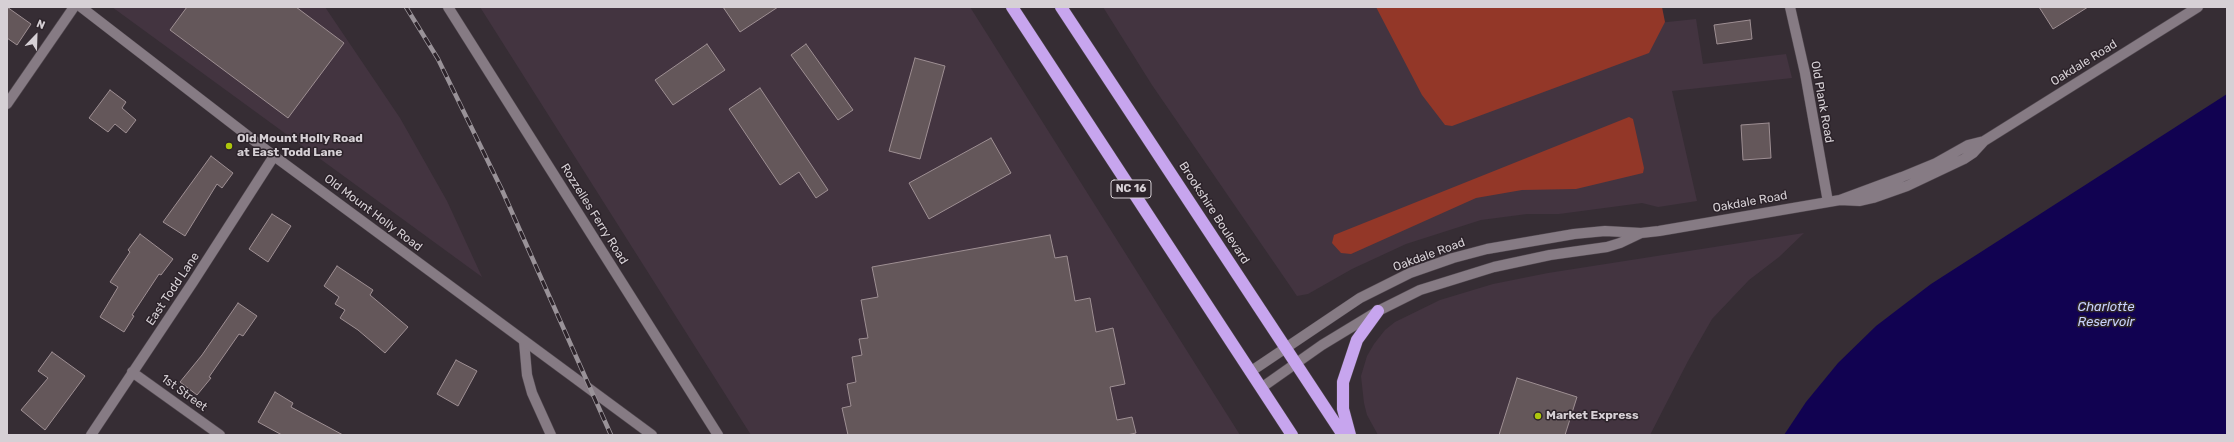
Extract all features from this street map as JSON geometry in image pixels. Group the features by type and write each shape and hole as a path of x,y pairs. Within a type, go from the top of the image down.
{"highway":[{"name":"NC 16","path":"1012,7 1292,435"},
{"name":"Brookshire Boulevard","path":"1061,7 1343,435"},
{"path":"1350,435 1343,409 1342,388 1345,372 1357,340 1378,311"}],"street":[{"path":"7,104 74,7"},
{"name":"Old Mount Holly Road","path":"81,7 274,156 652,435"},
{"name":"Rozzelles Ferry Road","path":"448,7 718,435"},
{"name":"Old Plank Road","path":"1790,7 1805,73 1828,202"},
{"name":"Oakdale Road","path":"1250,372 1360,298 1410,273 1446,260 1487,249 1574,234 1605,231 1642,232 1840,200 1902,177 1968,145 1984,141 2198,7"},
{"name":"East Todd Lane","path":"91,435 193,282 274,156"},
{"name":"Oakdale Road","path":"1261,388 1296,363 1378,311 1420,290 1473,272 1550,255 1607,247 1620,243 1642,232"},
{"path":"524,341 527,375 532,393 552,435"},
{"name":"1st Street","path":"132,372 220,435"}],"shaded area":[{"path":"112,7 325,7 400,118 447,201 482,277"},
{"path":"480,7 970,7 1240,435 751,435"},
{"path":"1103,7 1625,7 1629,26 1696,19 1703,64 1786,54 1792,78 1672,91 1697,201 1658,207 1642,203 1559,214 1527,214 1481,220 1406,244 1352,269 1308,294 1297,296 1152,85"},
{"path":"1376,7 1662,7 1665,22 1649,53 1452,126 1445,125 1422,95"},
{"path":"1629,117 1633,119 1644,168 1643,173 1576,189 1522,190 1476,198 1351,254 1341,253 1332,243 1334,235"},
{"path":"1804,233 1779,257 1749,280 1712,319 1688,361 1650,435 1378,435 1367,415 1361,376 1367,356 1374,344 1385,330 1395,322 1440,300 1493,284 1548,273"}],"water":[{"name":"Charlotte Reservoir","path":"2227,94 2227,435 1784,435 1806,402 1838,363 1876,326 1931,284"}],"building":[{"path":"7,7 31,24 17,45 7,38"},
{"path":"187,7 296,7 344,43 288,118 170,30"},
{"path":"723,7 778,7 740,32"},
{"path":"2039,7 2088,7 2053,29"},
{"path":"1750,20 1752,39 1717,44 1714,25"},
{"path":"707,44 725,70 673,105 655,80"},
{"path":"806,44 853,110 838,120 791,55"},
{"path":"915,58 945,66 920,159 889,151"},
{"path":"760,88 828,190 816,198 799,172 780,185 729,109"},
{"path":"110,90 126,102 122,108 136,120 126,133 115,124 108,132 89,118"},
{"path":"1769,123 1771,158 1743,160 1741,125"},
{"path":"991,138 1011,173 929,219 909,183"},
{"path":"211,156 233,173 222,188 217,184 185,236 163,222"},
{"path":"272,214 291,226 268,262 249,249"},
{"path":"140,234 173,259 161,275 159,274 132,315 134,316 124,332 100,317 118,287 110,282 130,252 128,250"},
{"path":"1050,235 1055,258 1067,256 1075,301 1090,298 1096,332 1113,328 1125,384 1110,387 1117,420 1132,417 1136,433 1127,435 848,435 842,408 851,406 847,384 856,382 852,357 862,355 859,339 868,338 861,300 878,297 872,267"},
{"path":"337,266 373,290 370,295 408,327 385,353 358,330 340,318 345,310 335,304 339,297 324,286"},
{"path":"238,303 257,316 243,336 239,334 209,377 211,378 197,395 180,382 202,355"},
{"path":"52,352 85,376 45,430 21,410 48,378 38,371"},
{"path":"456,360 477,371 458,406 437,394"},
{"name":"Market Express","path":"1517,378 1577,397 1565,435 1499,435"},
{"path":"275,392 293,403 291,407 343,435 282,435 258,422"}],"railway":[{"path":"406,7 438,59 502,190 611,435"}],"place":[{"name":"Old Mount Holly Road at East Todd Lane","path":"229,146"},
{"name":"Market Express","path":"1538,416"}]}
